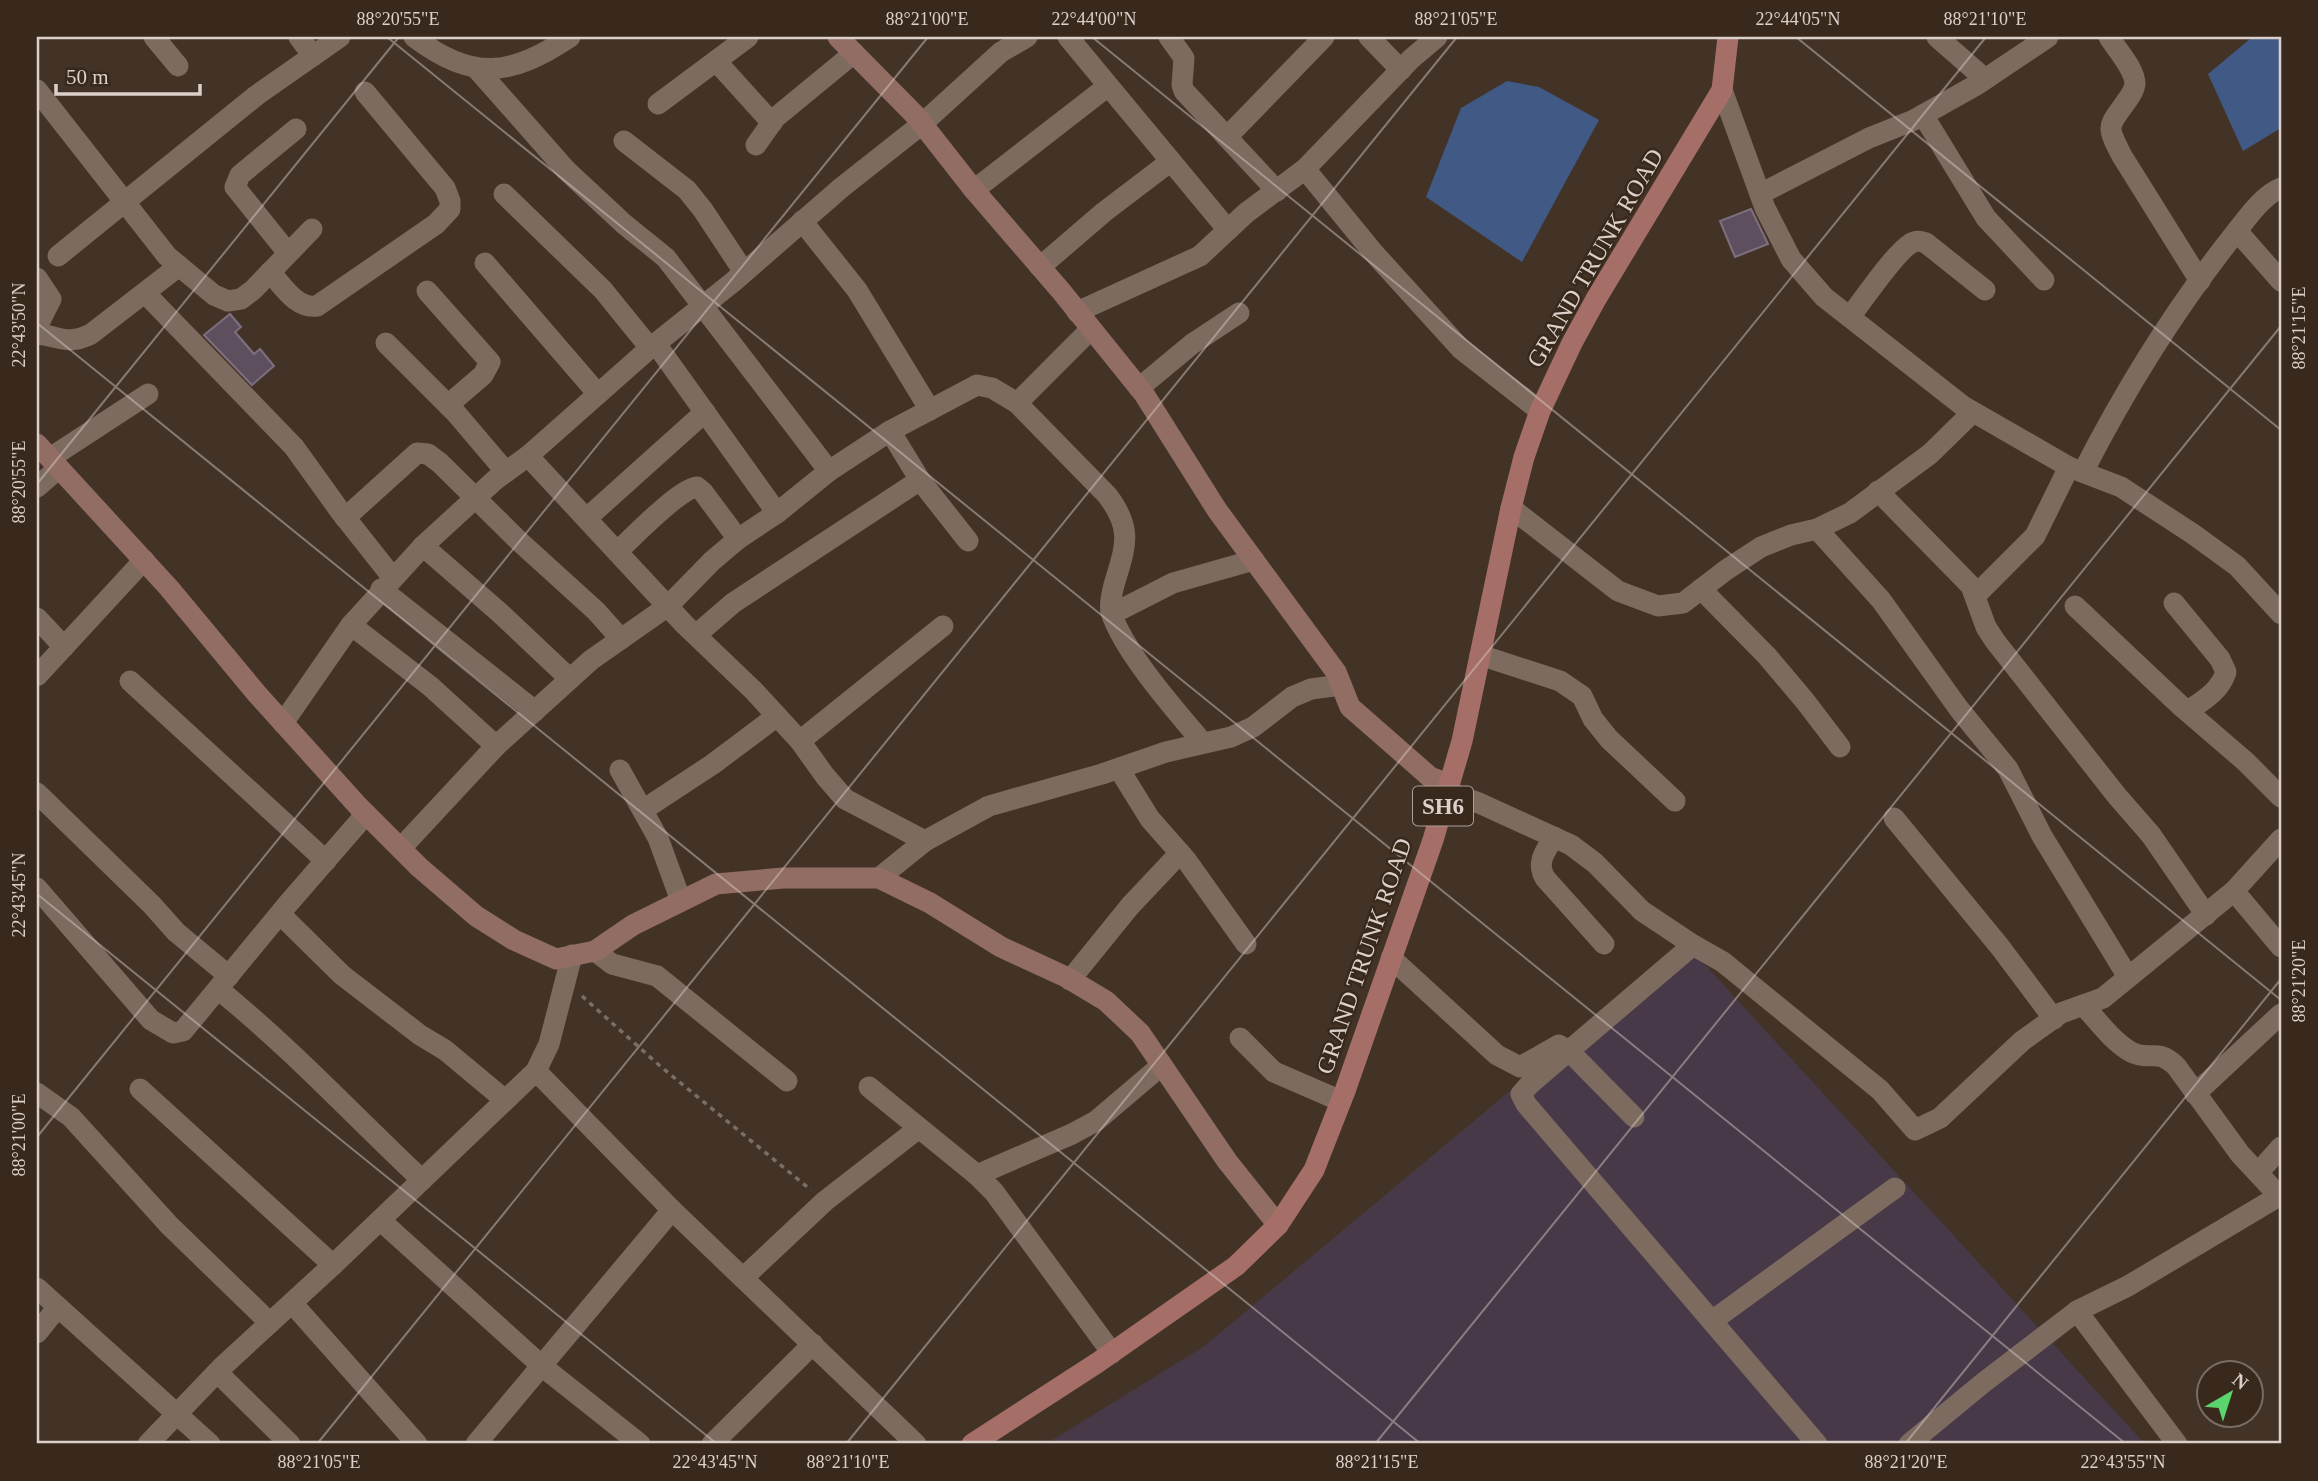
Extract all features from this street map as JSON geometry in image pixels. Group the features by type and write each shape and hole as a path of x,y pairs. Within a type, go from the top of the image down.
{"main road":[{"name":"GRAND TRUNK ROAD","path":"972,1444 1112,1353 1236,1266 1279,1225 1314,1170 1433,840 1462,741 1524,457 1556,375 1596,299 1722,90 1728,37"}],"street":[{"path":"154,37 178,66"},
{"path":"299,37 313,56"},
{"path":"58,256 257,95 340,37"},
{"path":"414,37 449,60 477,69 507,68 543,55 570,37"},
{"path":"658,104 748,37"},
{"path":"838,37 922,124 1139,388 1217,510 1336,672 1350,707 1430,777 1570,845 1595,863 1642,911 1723,962 1880,1090 1915,1130 1940,1118 2022,1041 2061,1013 2103,998 2234,891 2281,839"},
{"path":"284,723 351,625 423,546 653,346 922,124 1001,52 1027,37"},
{"path":"1068,37 1228,230"},
{"path":"1169,37 1184,58 1184,91 1277,191"},
{"path":"1227,138 1324,37"},
{"path":"1369,37 1401,70"},
{"path":"1077,312 1200,256 1228,230 1305,169 1401,70 1437,37"},
{"path":"1937,37 1985,79"},
{"path":"1760,194 1869,138 1923,115 1985,79 2048,37"},
{"path":"2109,37 2135,83 2128,99 2113,118 2110,125 2111,135 2200,281"},
{"path":"756,145 772,123 853,52"},
{"path":"716,61 772,123"},
{"path":"477,69 566,170 624,224 666,258 829,471"},
{"path":"974,190 1108,86"},
{"path":"37,90 167,256 214,295 229,301 241,299 312,229"},
{"path":"1722,90 1760,194 1791,259 1824,297 1973,412 2076,469 2121,487 2193,534 2237,566 2281,614"},
{"path":"270,272 297,301 308,307 317,306 436,224 450,209 445,188 365,92"},
{"path":"1923,115 1986,218 2044,280"},
{"path":"288,253 235,187 240,175 296,129"},
{"path":"625,141 687,190 744,272"},
{"path":"1040,267 1104,212 1171,161"},
{"path":"1305,169 1372,251 1461,349 1541,411"},
{"path":"1976,595 2035,536 2200,281 2253,211 2281,188"},
{"path":"504,194 603,290 653,346 705,412 777,513"},
{"path":"802,221 857,290 930,410"},
{"path":"2237,231 2281,281"},
{"path":"1850,317 1896,257 1908,244 1917,241 1926,243 1985,290"},
{"path":"485,263 598,394"},
{"path":"37,334 78,341 91,334 178,266"},
{"path":"37,278 51,299 37,327"},
{"path":"427,291 490,362 483,375 449,405"},
{"path":"145,293 295,447 387,584 535,711"},
{"path":"1139,388 1192,344 1239,313"},
{"path":"1017,403 1091,329"},
{"path":"386,343 449,405 506,472"},
{"path":"401,848 496,746 591,660 668,607 712,561 738,539 777,513 798,493 890,431 977,385 992,388 1017,403 1107,495 1119,512 1125,526 1125,541 1110,609 1126,643 1203,743"},
{"path":"37,487 48,457 148,394"},
{"path":"587,518 705,412"},
{"path":"1511,508 1618,591 1658,606 1684,603 1761,547 1791,535 1818,529 1850,513 1930,454 1973,412"},
{"path":"890,431 920,480 968,541"},
{"path":"345,518 406,461 422,452 428,454 596,611 621,639"},
{"path":"528,456 668,607 754,691 800,741 845,799 925,841"},
{"path":"48,457 144,560 366,814 476,916 514,940 556,959 595,951 633,925 716,884 783,878 880,878 930,904 1001,947 1070,980 1106,1001 1140,1033 1227,1161 1279,1225"},
{"path":"696,635 733,603 920,480"},
{"path":"618,551 671,503 697,487 738,539"},
{"path":"1878,491 1964,578 1976,595 1986,627 1995,641 2151,835 2206,915"},
{"path":"1818,529 1881,600 1959,709 2008,769 2042,836 2129,977"},
{"path":"423,546 570,679"},
{"path":"37,676 144,560"},
{"path":"1112,614 1174,583 1254,560"},
{"path":"1701,589 1767,656 1840,747"},
{"path":"2174,603 2220,659 2226,672 2223,682 2212,695 2188,711"},
{"path":"2076,606 2281,797"},
{"path":"37,618 65,647"},
{"path":"351,625 430,686 496,746"},
{"path":"800,741 943,626"},
{"path":"1480,654 1572,687 1582,696 1593,719 1609,738 1675,800"},
{"path":"131,681 326,861"},
{"path":"880,878 925,841 989,806 1119,769 1166,752 1231,737 1253,727 1292,698 1311,689 1341,685"},
{"path":"643,810 713,764 777,716"},
{"path":"1119,769 1150,819 1180,853 1246,944"},
{"path":"620,770 658,838 681,901"},
{"path":"37,793 152,905 357,1119 422,1180"},
{"path":"37,888 151,1020 164,1030 173,1033 183,1031 366,814"},
{"path":"1894,818 2000,947 2054,1019"},
{"path":"1554,837 1542,858 1540,869 1604,944"},
{"path":"1070,980 1130,906 1180,853"},
{"path":"2234,891 2281,947"},
{"path":"279,914 341,975 420,1035 445,1050 505,1100"},
{"path":"1693,945 1521,1094 1525,1104 1817,1444"},
{"path":"595,951 612,964 657,976 787,1081"},
{"path":"148,1444 218,1372 536,1071 552,1034 572,956"},
{"path":"1391,958 1497,1055 1512,1065 1520,1067 1559,1045 1570,1052 1634,1117"},
{"path":"1909,1444 2077,1311 2128,1286 2280,1197 2240,1154 2176,1066 2166,1057 2156,1054 2143,1057 2131,1052 2083,1005"},
{"path":"2195,1094 2281,1014"},
{"path":"1240,1038 1274,1072 1341,1101"},
{"path":"977,1175 1096,1121 1162,1065"},
{"path":"536,1071 672,1210 916,1444"},
{"path":"869,1087 994,1192 1112,1353"},
{"path":"140,1089 333,1265"},
{"path":"37,1093 71,1117 169,1225 270,1323"},
{"path":"743,1278 825,1201 919,1128"},
{"path":"2258,1173 2281,1147"},
{"path":"1712,1321 1895,1188"},
{"path":"476,1444 672,1210"},
{"path":"380,1220 542,1367 640,1444"},
{"path":"37,1287 57,1308 210,1444"},
{"path":"292,1303 417,1444"},
{"path":"37,1333 57,1308"},
{"path":"2077,1311 2177,1444"},
{"path":"712,1444 813,1344"},
{"path":"218,1372 290,1444"}],"path":[{"path":"565,980 660,1066 825,1201"}],"shaded area":[{"path":"1686,944 2145,1444 1046,1444 1203,1347"}],"water":[{"path":"2281,37 2281,128 2243,151 2208,74 2250,39"},
{"path":"1507,81 1539,87 1599,120 1522,262 1426,197 1461,108"}],"building":[{"path":"1751,209 1768,244 1735,257 1720,221"},
{"path":"230,314 241,327 235,332 254,354 260,349 274,366 252,385 204,335"}]}
